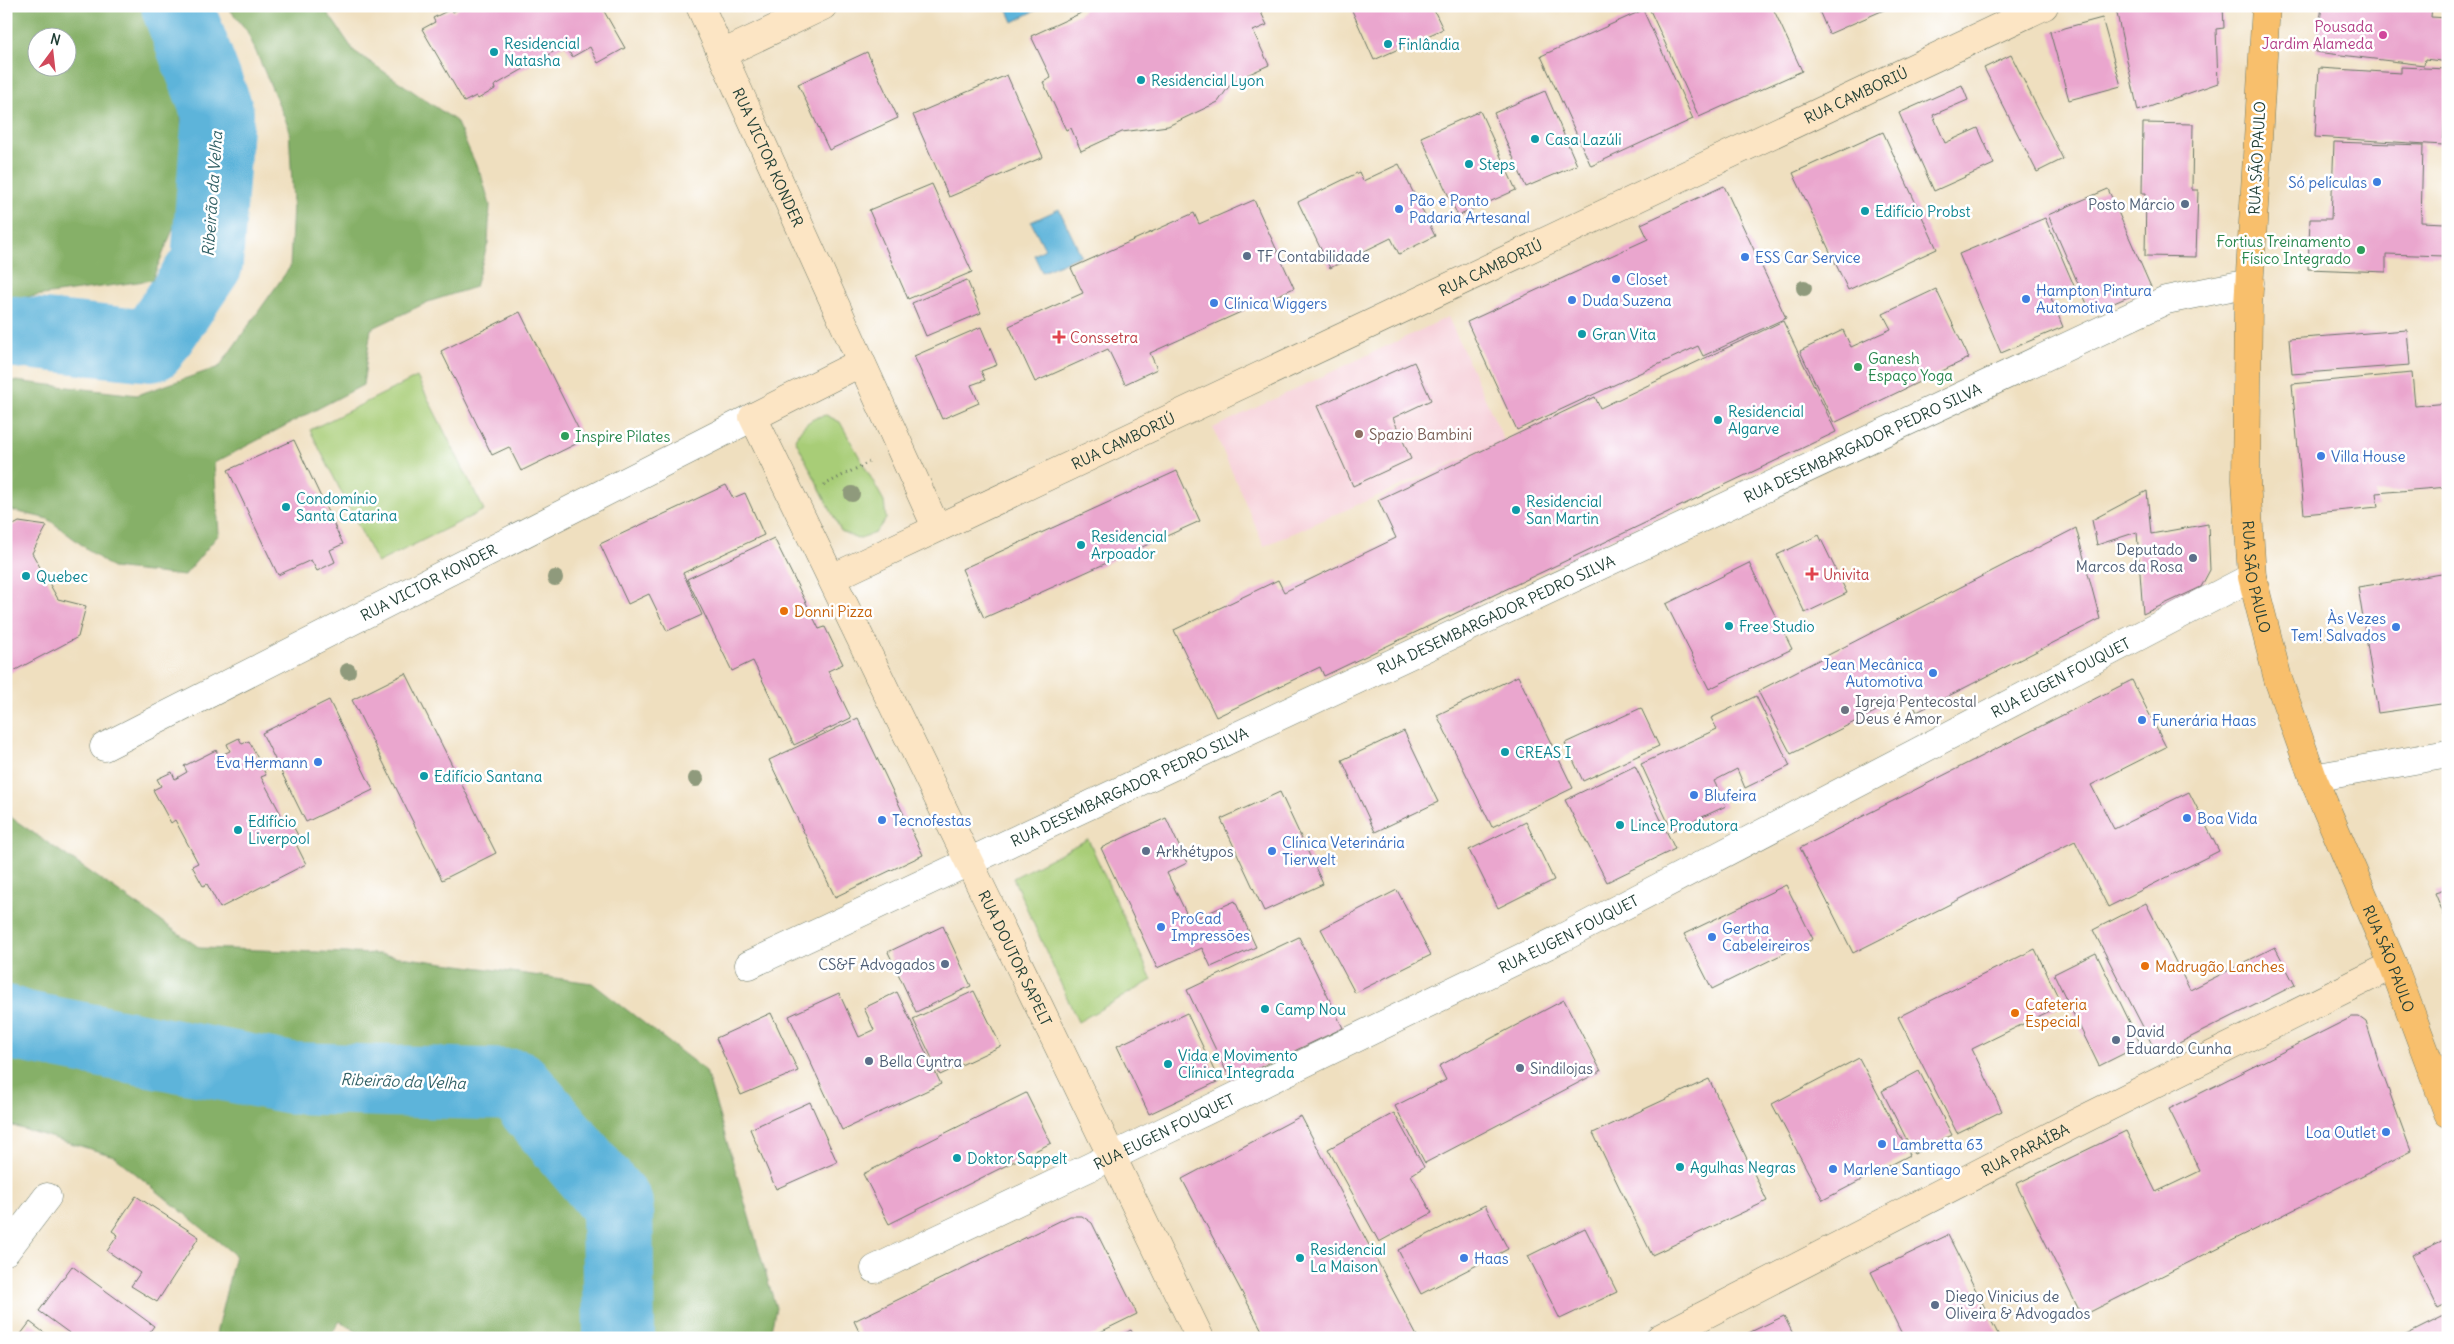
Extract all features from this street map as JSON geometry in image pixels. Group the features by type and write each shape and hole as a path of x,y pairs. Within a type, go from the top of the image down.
{"main road":[{"name":"RUA SÃO PAULO","path":"2266,6 2250,283 2246,480 2252,577 2278,679 2313,778 2393,965 2448,1113"}],"street":[{"name":"RUA VICTOR KONDER","path":"700,6 860,363 936,527"},
{"path":"722,54 823,6"},
{"name":"RUA CAMBORIÚ","path":"832,578 936,527 2044,6"},
{"name":"RUA DESEMBARGADOR PEDRO SILVA","path":"749,965 2166,300 2250,283"},
{"path":"753,417 860,363"},
{"name":"RUA VICTOR KONDER","path":"104,747 753,417"},
{"name":"RUA DOUTOR SAPELT","path":"753,417 1200,1338"},
{"name":"RUA EUGEN FOUQUET","path":"874,1269 1111,1158 1562,938 2252,577"},
{"path":"2313,778 2448,754"},
{"name":"RUA PARAÍBA","path":"1660,1338 2074,1124 2393,965"},
{"path":"6,1251 47,1197"}],"path":[{"path":"794,499 900,447"}],"shaded area":[{"name":"Spazio Bambini","path":"1448,317 1504,440 1264,546 1213,428"}],"green space":[{"path":"6,6 139,6 179,73 185,200 152,280 6,300"},
{"path":"227,6 323,6 354,51 456,121 482,178 490,205 488,243 475,287 428,302 371,329 363,385 214,463 219,534 184,576 112,568 48,519 6,509 6,380 137,395 219,367 290,267 293,203 289,128 247,31"},
{"path":"417,377 484,510 377,563 310,430"},
{"path":"826,415 840,422 884,501 886,519 875,533 857,539 841,531 795,439 808,423"},
{"path":"6,814 200,948 378,954 592,983 706,1071 776,1308 769,1338 366,1338 340,1321 329,1338 215,1338 235,1255 114,1156 6,1124"},
{"path":"1088,839 1152,980 1078,1022 1013,878"}],"water":[{"path":"1006,6 1044,6 1013,22"},
{"path":"1059,209 1081,255 1042,272 1034,255 1045,249 1031,222"}],"building":[{"name":"Residencial Natasha","path":"463,6 601,6 625,48 598,63 590,47 572,57 565,45 494,86 495,89 478,99 476,96 464,102 422,29 435,22 433,18 451,9 453,12"},
{"path":"743,6 755,6 745,11"},
{"name":"Residencial Lyon","path":"1089,6 1258,6 1267,25 1253,31 1269,65 1232,82 1218,102 1168,126 1122,132 1081,151 1071,128 1066,130 1043,82 1051,78 1031,36 1079,14"},
{"name":"Finlândia","path":"1350,6 1432,6 1443,29 1374,60"},
{"path":"1654,6 1772,6 1802,71 1699,117 1649,8"},
{"path":"1817,6 1893,6 1829,34"},
{"path":"2121,6 2223,6 2224,28 2216,29 2218,83 2138,111 2116,9"},
{"name":"Pousada Jardim Alameda","path":"2322,6 2432,6 2431,17 2448,18 2448,62 2425,59 2424,65 2316,52"},
{"path":"1643,10 1693,119 1591,166 1541,56"},
{"path":"2102,18 2121,86 2069,100 2050,32"},
{"path":"867,52 898,118 829,150 798,84"},
{"path":"2011,55 2063,159 2037,172 1984,68"},
{"path":"2401,67 2447,69 2443,145 2315,137 2319,68 2401,73"},
{"path":"1007,75 1043,157 949,197 913,115"},
{"path":"1962,85 1968,100 1933,115 1945,143 1978,128 1994,164 1934,191 1899,113"},
{"name":"Casa Lazúli","path":"1545,91 1577,165 1526,187 1494,113"},
{"name":"Steps","path":"1480,111 1516,190 1458,216 1421,137"},
{"path":"2143,123 2193,124 2192,190 2198,190 2196,257 2145,256 2146,193 2142,193"},
{"name":"Edifício Probst","path":"1883,132 1937,249 1848,290 1793,173"},
{"path":"2334,142 2423,145 2421,222 2445,223 2444,256 2386,254 2386,272 2308,269 2310,219 2331,219"},
{"path":"1399,164 1435,236 1399,254 1391,238 1330,268 1298,202 1359,172 1363,181"},
{"path":"932,184 972,272 908,299 869,210"},
{"name":"Gran Vita","path":"1724,186 1786,318 1703,356 1698,346 1517,430 1467,322 1648,239 1641,224"},
{"path":"2108,189 2151,287 2091,313 2048,215"},
{"path":"1254,200 1294,288 1150,353 1157,369 1125,384 1108,349 1035,382 1009,326 1083,293 1071,268 1194,213 1199,224"},
{"path":"2045,218 2075,288 2051,298 2063,327 2001,353 1959,254"},
{"path":"967,280 981,313 926,336 912,303"},
{"path":"1936,289 1969,358 1834,423 1800,351 1843,330 1851,347 1891,329 1883,314"},
{"path":"520,312 584,440 521,471 509,447 492,455 441,351"},
{"path":"1783,321 1836,432 1324,676 1320,667 1216,717 1174,630 1278,580 1284,592 1396,538 1378,500 1595,397 1600,408"},
{"path":"981,327 997,365 981,371 985,380 971,385 979,403 942,419 914,356"},
{"path":"2407,330 2410,365 2292,374 2289,339"},
{"path":"1414,362 1431,400 1393,418 1411,459 1353,486 1317,406"},
{"path":"2412,373 2415,406 2448,403 2448,487 2376,493 2378,507 2304,514 2292,384"},
{"name":"Condomínio Santa Catarina","path":"294,440 343,544 330,550 335,562 317,571 311,560 278,575 228,470"},
{"name":"Residencial Arpoador","path":"1177,471 1200,521 984,618 962,569"},
{"path":"726,485 733,498 745,493 764,535 683,573 702,615 667,631 649,594 628,604 600,544"},
{"path":"2147,491 2151,534 2208,524 2210,570 2201,587 2143,614 2137,532 2097,545 2092,520"},
{"name":"Quebec","path":"19,522 47,526 32,553 58,599 86,606 78,637 6,675 6,529"},
{"path":"2076,528 2100,619 1917,712 1908,695 1791,754 1758,691"},
{"name":"Univita","path":"1819,535 1847,593 1805,613 1777,555"},
{"path":"774,538 819,629 825,627 843,664 828,671 851,718 794,745 753,661 732,671 687,579"},
{"name":"Free Studio","path":"1749,563 1792,649 1709,689 1666,604"},
{"path":"2448,573 2448,703 2378,713 2358,587"},
{"name":"Edifício Santana","path":"406,673 496,853 442,880 352,700"},
{"name":"CREAS I","path":"1518,676 1573,788 1492,827 1437,715"},
{"path":"2132,680 2166,747 2091,785 2114,829 2189,792 2219,851 2108,907 2075,841 1853,953 1800,848"},
{"path":"1756,696 1790,766 1745,788 1737,769 1714,781 1726,806 1672,831 1641,764 1717,729 1711,718"},
{"name":"Eva Hermann","path":"329,700 373,790 306,822 262,733"},
{"path":"1641,708 1659,746 1583,781 1565,743"},
{"path":"858,718 923,855 835,897 769,760"},
{"path":"1404,731 1438,802 1375,832 1342,760"},
{"name":"Edifício Liverpool","path":"239,738 242,744 249,741 266,775 261,777 284,820 288,817 299,837 294,840 306,864 220,908 207,884 203,886 192,866 198,863 175,820 171,823 153,790 161,786 157,779 172,772 175,779 187,772 184,766 216,750 219,756 230,751 227,744"},
{"name":"Lince Produtora","path":"1635,766 1675,849 1607,882 1565,800"},
{"name":"Clínica Veterinária Tierwelt","path":"1280,792 1323,884 1264,911 1221,819"},
{"path":"1166,818 1187,863 1167,873 1190,921 1235,901 1256,947 1211,967 1202,948 1157,968 1101,848"},
{"path":"1526,822 1554,880 1498,908 1469,850"},
{"path":"1786,885 1813,939 1712,989 1684,934"},
{"path":"2448,889 2448,925 2435,893"},
{"path":"1397,890 1431,955 1355,993 1321,929"},
{"name":"Madrugão Lanches","path":"2146,903 2190,990 2275,947 2295,985 2157,1054 2093,930"},
{"path":"943,926 971,986 916,1012 888,952"},
{"name":"Camp Nou","path":"1299,937 1343,1028 1231,1081 1187,990"},
{"path":"2035,949 2062,1005 1972,1049 2002,1111 1957,1133 1898,1017"},
{"path":"2096,953 2141,1045 2099,1066 2054,974"},
{"path":"974,991 1001,1046 940,1075 913,1019"},
{"name":"Bella Cyntra","path":"897,992 941,1084 842,1130 789,1016 839,993 859,1037 874,1030 864,1008"},
{"name":"Sindilojas","path":"1564,1000 1601,1071 1425,1163 1395,1106 1446,1080 1439,1066"},
{"path":"771,1013 798,1071 741,1095 716,1038"},
{"name":"Vida e Movimento Clínica Integrada","path":"1187,1013 1219,1081 1149,1114 1117,1046"},
{"path":"2352,1017 2359,1017 2366,1022 2379,1064 2411,1151 2082,1316 2016,1184 2126,1131 2156,1192 2200,1171 2169,1109"},
{"path":"1859,1058 1910,1155 1823,1200 1772,1104"},
{"path":"1919,1071 1952,1135 1914,1154 1882,1091"},
{"name":"Agulhas Negras","path":"1709,1079 1767,1201 1652,1255 1593,1133"},
{"name":"Doktor Sappelt","path":"1026,1093 1051,1143 889,1224 863,1174"},
{"path":"810,1102 837,1162 776,1189 750,1129"},
{"path":"1394,1113 1424,1167 1411,1175 1432,1213 1379,1242 1328,1149"},
{"name":"Residencial La Maison","path":"1301,1116 1418,1338 1266,1338 1182,1179"},
{"path":"136,1196 199,1237 157,1302 131,1286 140,1273 107,1251 118,1235 112,1231"},
{"path":"1485,1205 1508,1249 1421,1294 1398,1250"},
{"path":"1070,1216 1082,1216 1092,1223 1137,1314 1088,1338 862,1338 854,1321"},
{"path":"1585,1228 1617,1292 1560,1319 1528,1256"},
{"name":"Diego Vinicius de Oliveira & Advogados","path":"1948,1235 2000,1338 1904,1338 1871,1272"},
{"path":"2448,1238 2448,1303 2438,1308 2412,1255"},
{"path":"72,1266 154,1326 145,1338 76,1338 39,1311"},
{"path":"1784,1316 1795,1338 1738,1338"},
{"path":"2444,1316 2448,1323 2448,1338 2400,1338"},
{"path":"30,1322 51,1338 18,1338"},
{"path":"1131,1330 1135,1338 1116,1338"}],"waterway":[{"name":"Ribeirão da Velha","path":"6,331 151,346 207,263 218,113 177,6"},
{"name":"Ribeirão da Velha","path":"6,1021 20,1026 292,1078 516,1085 617,1205 619,1338"}],"place":[{"name":"Pousada Jardim Alameda","path":"2383,35"},
{"name":"Finlândia","path":"1388,44"},
{"name":"Residencial Natasha","path":"494,52"},
{"name":"Residencial Lyon","path":"1141,80"},
{"name":"Casa Lazúli","path":"1535,139"},
{"name":"Steps","path":"1469,164"},
{"name":"Só películas","path":"2377,182"},
{"name":"Posto Márcio","path":"2185,204"},
{"name":"Pão e Ponto Padaria Artesanal","path":"1399,209"},
{"name":"Edifício Probst","path":"1865,211"},
{"name":"Fortius Treinamento Físico Integrado","path":"2361,250"},
{"name":"TF Contabilidade","path":"1247,256"},
{"name":"ESS Car Service","path":"1745,257"},
{"name":"Closet","path":"1616,279"},
{"name":"Hampton Pintura Automotiva","path":"2026,299"},
{"name":"Duda Suzena","path":"1572,300"},
{"name":"Clínica Wiggers","path":"1214,303"},
{"name":"Gran Vita","path":"1582,334"},
{"name":"Conssetra","path":"1059,337"},
{"name":"Ganesh Espaço Yoga","path":"1858,367"},
{"name":"Residencial Algarve","path":"1718,420"},
{"name":"Spazio Bambini","path":"1359,434"},
{"name":"Inspire Pilates","path":"565,436"},
{"name":"Villa House","path":"2321,456"},
{"name":"Condomínio Santa Catarina","path":"286,507"},
{"name":"Residencial San Martin","path":"1516,510"},
{"name":"Residencial Arpoador","path":"1081,545"},
{"name":"Deputado Marcos da Rosa","path":"2193,558"},
{"name":"Univita","path":"1812,574"},
{"name":"Quebec","path":"26,576"},
{"name":"Donni Pizza","path":"784,611"},
{"name":"Free Studio","path":"1729,626"},
{"name":"Às Vezes Tem! Salvados","path":"2396,627"},
{"name":"Jean Mecânica Automotiva","path":"1933,673"},
{"name":"Igreja Pentecostal Deus é Amor","path":"1845,710"},
{"name":"Funerária Haas","path":"2142,720"},
{"name":"CREAS I","path":"1505,752"},
{"name":"Eva Hermann","path":"318,762"},
{"name":"Edifício Santana","path":"424,776"},
{"name":"Blufeira","path":"1694,795"},
{"name":"Boa Vida","path":"2187,818"},
{"name":"Tecnofestas","path":"882,820"},
{"name":"Lince Produtora","path":"1620,825"},
{"name":"Edifício Liverpool","path":"238,830"},
{"name":"Arkhétypos","path":"1146,851"},
{"name":"Clínica Veterinária Tierwelt","path":"1272,851"},
{"name":"ProCad Impressões","path":"1161,927"},
{"name":"Gertha Cabeleireiros","path":"1712,937"},
{"name":"CS&F Advogados","path":"945,964"},
{"name":"Madrugão Lanches","path":"2145,966"},
{"name":"Camp Nou","path":"1265,1009"},
{"name":"Cafeteria Especial","path":"2015,1013"},
{"name":"David Eduardo Cunha","path":"2116,1040"},
{"name":"Bella Cyntra","path":"869,1061"},
{"name":"Vida e Movimento Clínica Integrada","path":"1168,1064"},
{"name":"Sindilojas","path":"1520,1068"},
{"name":"Loa Outlet","path":"2386,1132"},
{"name":"Lambretta 63","path":"1882,1144"},
{"name":"Doktor Sappelt","path":"957,1158"},
{"name":"Agulhas Negras","path":"1680,1167"},
{"name":"Marlene Santiago","path":"1833,1169"},
{"name":"Residencial La Maison","path":"1300,1258"},
{"name":"Haas","path":"1464,1258"},
{"name":"Diego Vinicius de Oliveira & Advogados","path":"1935,1305"}]}
